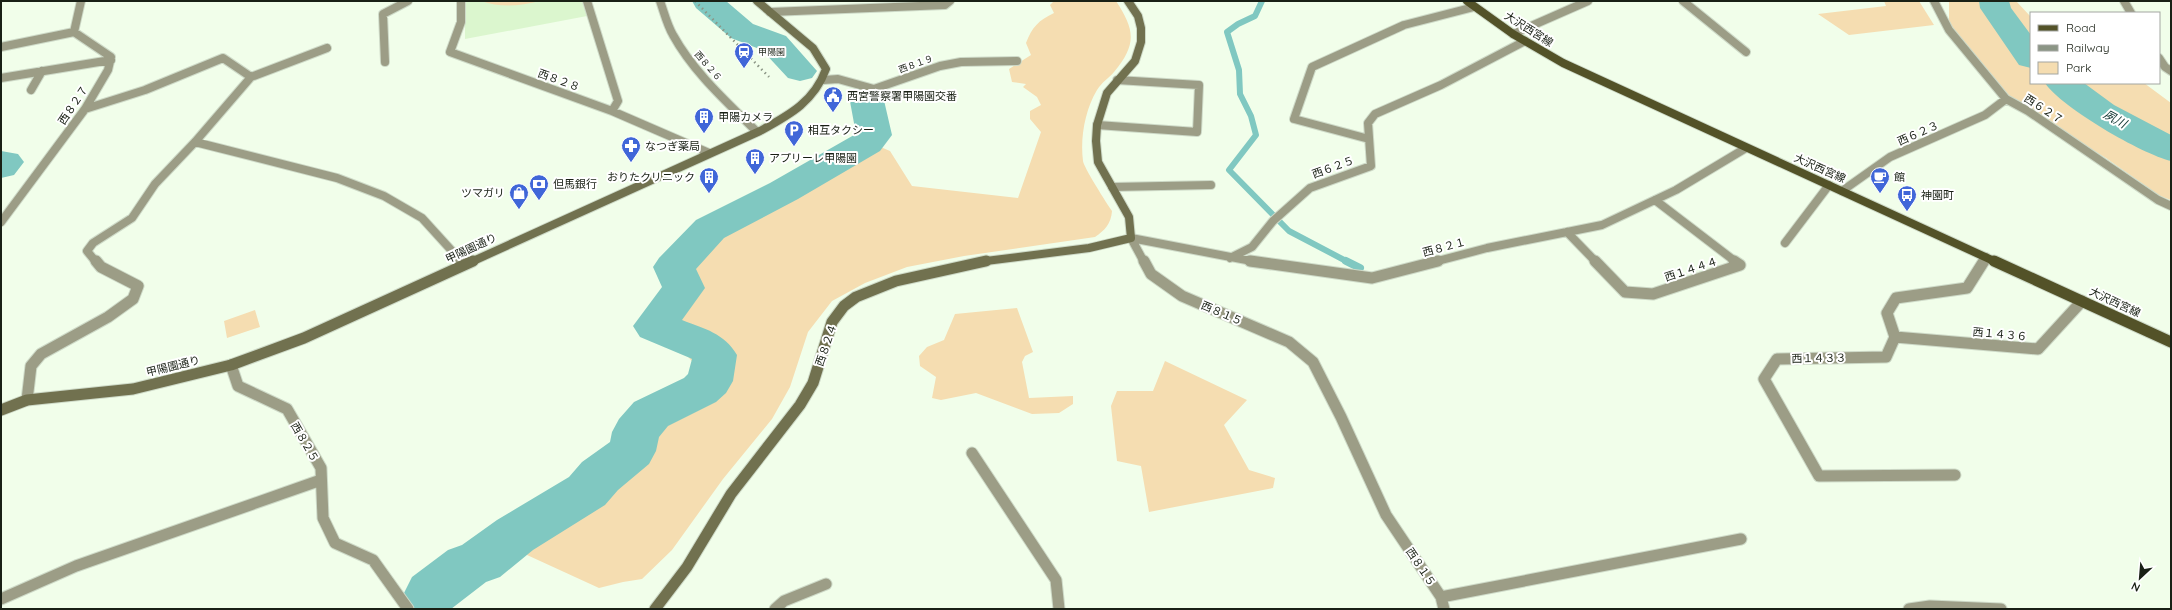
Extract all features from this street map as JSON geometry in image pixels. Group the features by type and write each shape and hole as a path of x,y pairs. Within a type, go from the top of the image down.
{"main road":[{"name":"大沢西宮線","path":"1470,4 1513,34 1563,63 2171,342"}],"street":[{"path":"74,32 81,1"},
{"path":"385,62 383,14 408,1"},
{"name":"西８２８","path":"461,1 461,22 450,52 612,111 709,152"},
{"path":"587,1 618,101 612,111"},
{"name":"西８２６","path":"660,1 673,34 684,54 702,77 757,132"},
{"path":"757,1 813,48 826,69 824,80"},
{"name":"西８１５","path":"1128,1 1138,16 1141,28 1141,42 1135,61 1107,93 1097,125 1096,142 1098,162 1129,217 1131,238 1152,274 1182,296 1289,342 1313,362 1341,417 1386,515 1442,603"},
{"path":"1513,34 1588,1"},
{"path":"1684,1 1746,52"},
{"name":"西６２７","path":"1934,1 1949,30 2006,98 2028,111 2158,200 2171,206"},
{"path":"2124,1 2130,12"},
{"path":"770,12 948,3"},
{"path":"1369,139 1294,119 1312,67 1404,25 1470,4"},
{"path":"1,47 74,32 111,57 110,60 1,78"},
{"name":"西６２５","path":"1230,258 1252,247 1277,218 1310,188 1371,166 1368,124 1375,114 1441,85 1525,41"},
{"path":"27,400 31,366 41,354 108,317 133,298 138,286 101,267 87,252 93,242 132,218 154,184 195,142 251,76 327,48"},
{"path":"85,109 145,90 223,58 251,76"},
{"path":"2160,59 2169,68"},
{"name":"西８２７","path":"1,222 85,109 108,70 110,60"},
{"name":"西８１９","path":"824,80 838,79 874,89 918,75 940,66 961,62 1017,61"},
{"path":"31,90 42,71"},
{"name":"甲陽園通り","path":"1,410 27,400 133,389 231,365 304,338 709,152 757,132 801,104 810,97 824,80"},
{"path":"1097,125 1197,132 1199,85 1117,80"},
{"name":"西６２３","path":"1842,191 1890,157 1985,115 2006,98"},
{"path":"195,142 337,178 384,196 422,218 464,264"},
{"name":"西８２１","path":"1131,238 1230,258 1372,278 1487,248 1602,225 1676,190 1746,148"},
{"path":"1112,187 1211,185"},
{"path":"1785,243 1829,185"},
{"name":"西１４４４","path":"1567,232 1626,292 1653,294 1740,265 1655,200"},
{"name":"西８２４","path":"655,609 687,567 731,494 800,405 813,383 832,322 844,306 856,297 896,281 976,262 1089,248 1131,238"},
{"path":"1895,337 1887,313 1896,298 1967,288 1986,257"},
{"name":"西１４３６","path":"1895,337 2038,350 2082,301"},
{"name":"西１４３３","path":"1895,337 1886,357 1778,359 1764,380 1819,476 1955,475"},
{"name":"西８２５","path":"231,365 238,386 286,410 321,468 323,518 335,543 373,560 408,609"},
{"path":"972,452 1056,580 1059,609"},
{"path":"1,599 76,566 321,480"},
{"path":"1442,603 1740,539"},
{"path":"775,609 784,601 826,584"},
{"path":"1909,609 1930,606 2001,609"}],"shaded area":[{"path":"465,1 582,1 587,16 465,39"}],"green space":[{"path":"481,1 540,1 510,6 496,5"},
{"path":"1054,1 1116,1 1127,20 1130,29 1130,45 1127,53 1114,72 1097,90 1089,106 1084,124 1082,143 1083,161 1112,211 1109,223 1105,229 1095,237 964,256 907,267 865,283 832,301 808,332 790,387 772,419 723,479 672,550 642,579 599,588 527,555 532,529 574,489 592,477 668,413 698,368 682,350 645,333 671,293 668,275 674,256 697,232 832,160 864,140 890,151 912,186 1018,198 1041,132 1030,119 1030,111 1041,105 1037,97 1023,87 1026,84 1012,82 1009,69 1031,55 1026,43 1028,37 1034,28 1044,18 1054,13 1050,5"},
{"path":"1884,1 1919,1 1934,25 1849,35 1818,14 1886,6"},
{"path":"1949,1 2016,1 2030,16 2030,84 2145,84 2171,103 2171,200 2160,196 2106,158 2006,99 1949,30"},
{"path":"1017,308 1033,352 1025,356 1022,362 1029,398 1073,396 1073,404 1059,413 1032,414 976,393 941,400 932,398 936,377 920,366 919,356 927,347 944,340 955,314"},
{"path":"255,310 260,327 227,338 224,321"},
{"path":"1165,361 1247,400 1224,425 1249,470 1275,478 1273,488 1149,512 1141,466 1117,461 1111,406 1117,391 1153,391"}],"waterway":[{"path":"707,1 742,31 774,43 800,71"},
{"path":"1262,1 1255,16 1238,24 1227,32 1239,70 1240,94 1251,116 1256,135 1229,170 1289,231 1348,262"},
{"name":"夙川","path":"1994,1 1996,8 2030,57"},
{"name":"夙川","path":"2063,84 2102,112 2171,150"},
{"path":"431,593 467,566 481,561 515,535 587,491 600,476 632,451 636,432 651,414 700,390 710,381 715,355 706,347 655,326 684,288 674,267 710,229 784,191 867,143 874,135 866,96"},
{"path":"1,162 5,162 1,167"},
{"path":"1348,262 1360,268"}],"railway":[{"path":"695,1 769,77"}],"place":[{"name":"甲陽園","path":"744,69"},
{"name":"西宮警察署甲陽園交番","path":"833,113"},
{"name":"甲陽カメラ","path":"704,134"},
{"name":"相互タクシー","path":"794,147"},
{"name":"なつぎ薬局","path":"631,163"},
{"name":"アプリーレ甲陽園","path":"755,175"},
{"name":"おりたクリニック","path":"709,194"},
{"name":"館","path":"1880,194"},
{"name":"但馬銀行","path":"539,201"},
{"name":"ツマガリ","path":"519,210"},
{"name":"神園町","path":"1907,212"}]}
